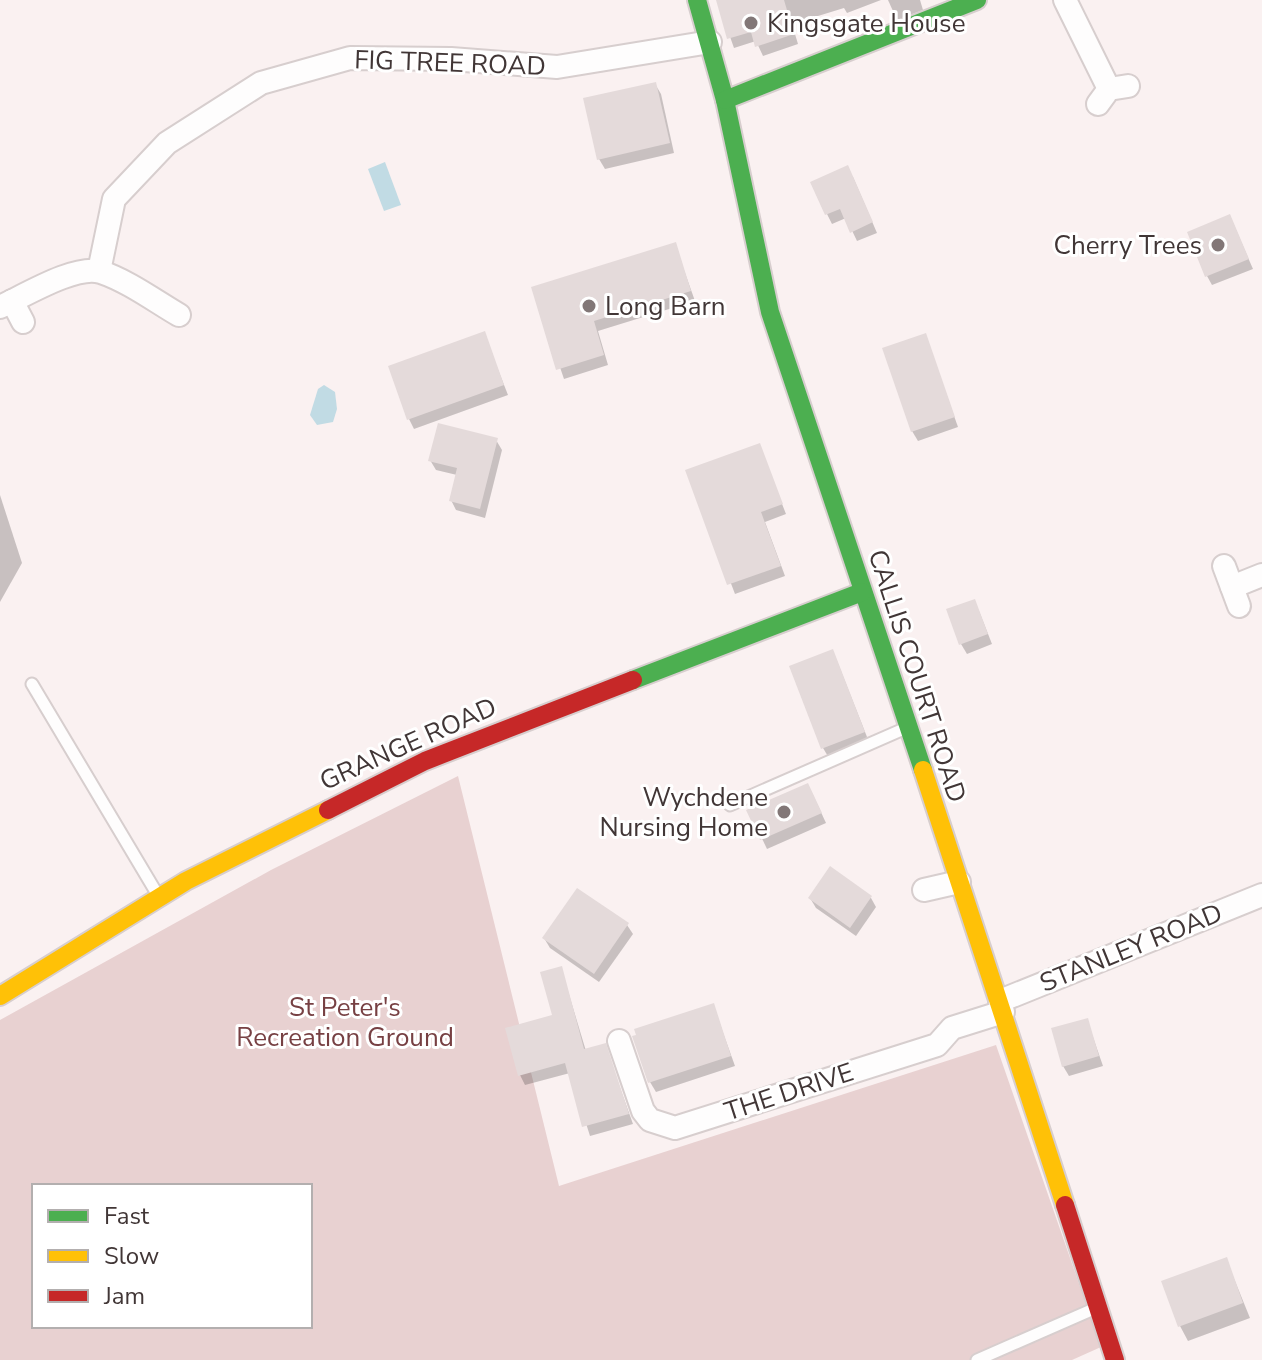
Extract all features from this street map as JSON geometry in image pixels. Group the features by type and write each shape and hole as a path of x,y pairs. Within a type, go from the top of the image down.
{"street":[{"name":"CALLIS COURT ROAD","path":"697,0 725,100 770,312 1002,1006 1115,1360"},
{"path":"725,100 977,0"},
{"path":"1065,0 1112,93"},
{"name":"FIG TREE ROAD","path":"99,271 114,199 167,143 261,83 350,58 451,59 557,67 710,42"},
{"path":"23,322 6,304 83,271 99,271 181,312"},
{"path":"1231,586 1262,575"},
{"name":"GRANGE ROAD","path":"0,996 159,898 309,817 457,746 862,592"},
{"path":"924,890 959,882"},
{"name":"STANLEY ROAD","path":"1002,1006 1262,895"},
{"name":"THE DRIVE","path":"619,1041 643,1111 650,1120 675,1128 937,1045 952,1028 1002,1006"}],"lane":[{"path":"32,684 159,898"},
{"path":"730,805 907,728"},
{"path":"977,1360 1096,1308"}],"green space":[{"name":"St Peter's Recreation Ground","path":"458,776 559,1186 996,1045 1101,1347 1072,1360 0,1360 0,1020 271,870"}],"water":[{"path":"385,162 401,205 384,211 368,169"},
{"path":"324,385 335,392 337,409 333,422 317,425 310,415 318,389"}],"building":[{"name":"Kingsgate House","path":"716,0 784,0 794,34 755,47 751,32 727,39"},
{"path":"656,82 670,143 597,160 583,98"},
{"path":"848,165 873,222 850,233 840,209 825,215 810,182"},
{"name":"Cherry Trees","path":"1230,214 1249,259 1205,277 1187,232"},
{"name":"Long Barn","path":"676,242 691,291 594,321 604,355 556,370 531,287"},
{"path":"485,331 504,385 407,420 388,366"},
{"path":"926,333 955,417 911,432 882,348"},
{"path":"438,423 498,438 480,509 449,501 457,468 428,461"},
{"path":"760,443 783,504 761,512 781,566 727,585 685,470"},
{"path":"975,599 988,634 959,645 946,609"},
{"path":"833,649 865,732 821,749 789,666"},
{"name":"Wychdene Nursing Home","path":"808,783 822,813 760,840 746,810"},
{"path":"830,866 872,896 850,928 808,898"},
{"path":"577,888 629,923 594,974 542,938"},
{"path":"562,966 584,1049 606,1043 629,1114 582,1127 565,1063 518,1076 505,1028 552,1015 540,972"},
{"path":"714,1003 731,1056 648,1083 632,1036 636,1035 634,1029"},
{"path":"1088,1018 1099,1056 1062,1067 1051,1028"},
{"path":"1227,1257 1243,1303 1178,1327 1161,1281"}],"traffic: fast":[{"path":"697,0 725,100 770,312 923,770"},
{"path":"725,100 977,0"},
{"path":"633,680 862,592"}],"traffic: slow":[{"path":"923,770 1065,1205"},
{"path":"0,996 186,881 328,810"}],"traffic: jam":[{"path":"328,810 425,761 633,680"},
{"path":"1065,1205 1115,1360"}],"place":[{"name":"Kingsgate House","path":"751,23"},
{"name":"Cherry Trees","path":"1218,245"},
{"name":"Long Barn","path":"589,306"},
{"name":"Wychdene Nursing Home","path":"784,812"}]}
